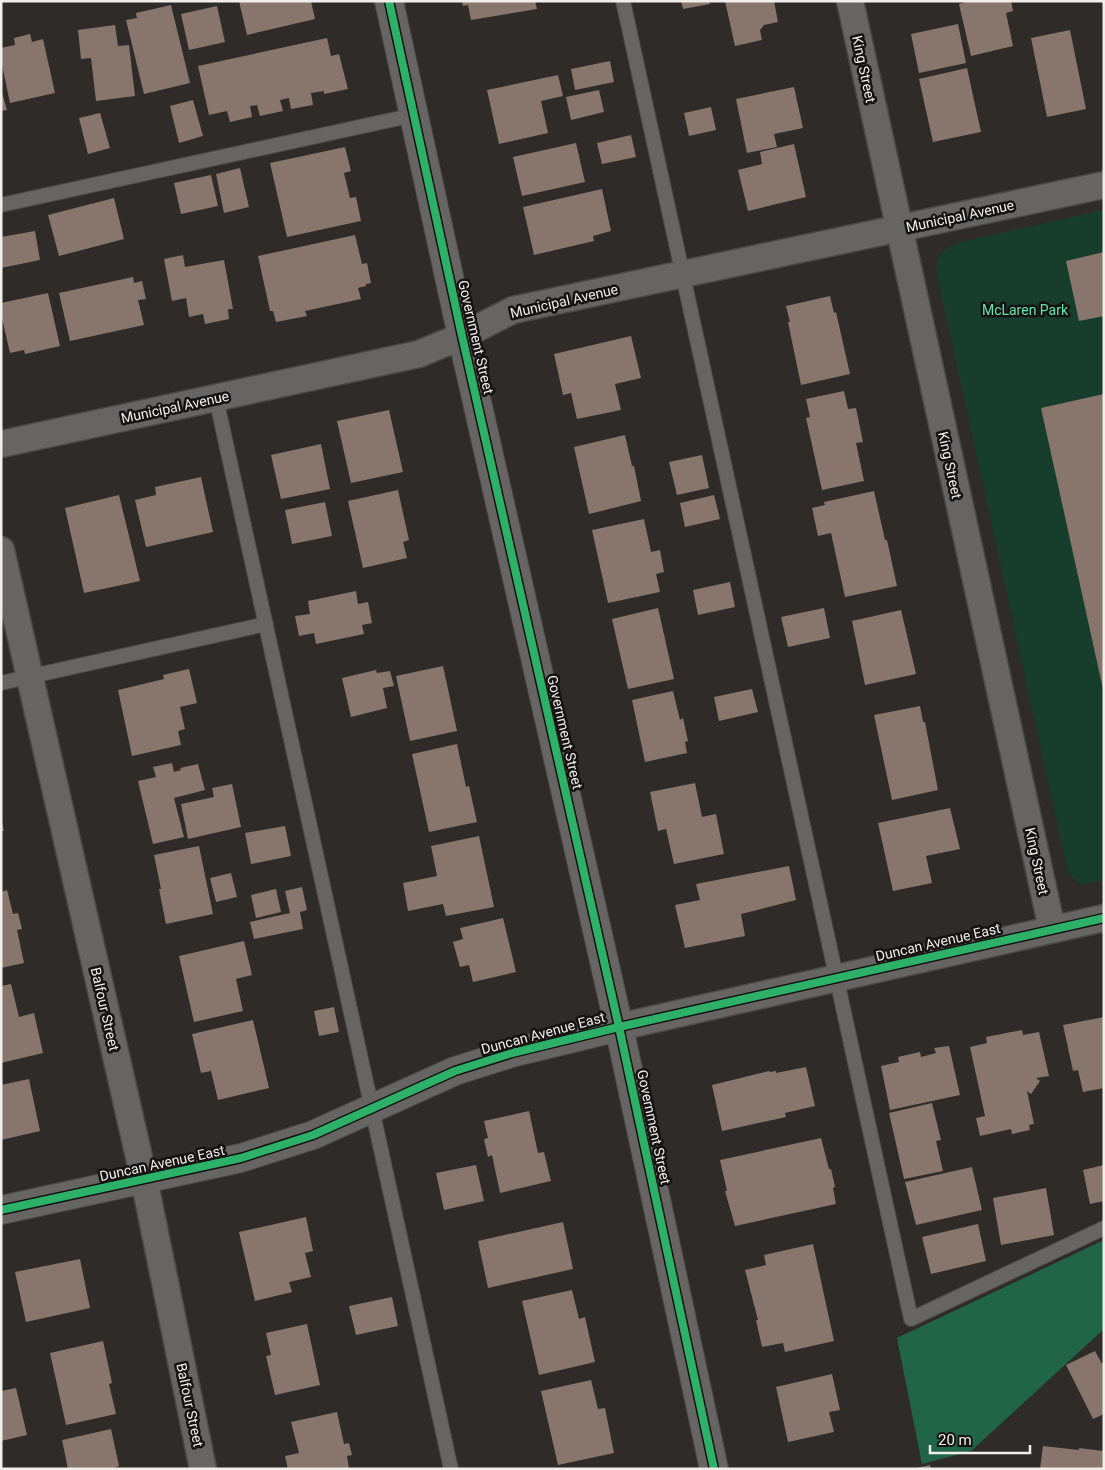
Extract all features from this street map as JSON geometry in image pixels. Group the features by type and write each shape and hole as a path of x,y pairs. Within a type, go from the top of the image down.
{"street":[{"name":"Government Street","path":"389,1 462,336 619,1026 714,1469"},
{"name":"King Street","path":"852,2 899,229 1052,929"},
{"name":"Municipal Avenue","path":"1,444 419,354 462,336 513,310 1104,185"},
{"name":"Balfour Street","path":"1,550 144,1179 203,1469"},
{"name":"Duncan Avenue East","path":"1,1210 241,1158 314,1135 455,1071 512,1053 619,1026 1104,918"}],"lane":[{"path":"623,1 911,1319 1104,1228"},
{"path":"1,205 414,115"},
{"path":"216,398 370,1108 451,1469"},
{"path":"1,683 266,624"}],"green space":[{"name":"McLaren Park","path":"1104,210 1104,880 1081,885 1070,875 1067,868 936,270 943,252 960,242"},
{"path":"1104,1240 1104,1329 971,1451 922,1464 897,1338"}],"building":[{"path":"239,1 311,1 315,19 247,35"},
{"path":"462,1 535,1 537,9 471,20 468,5 463,6"},
{"path":"681,1 709,1 710,4 683,9"},
{"path":"725,1 774,1 778,22 764,25 760,30 762,40 735,46"},
{"path":"970,1 1011,1 1013,11 1006,13 1013,46 971,56 959,4"},
{"path":"171,5 190,83 144,94 126,20 137,18 136,13"},
{"path":"217,6 225,42 189,50 181,14"},
{"path":"958,24 966,63 919,73 911,34"},
{"path":"115,25 118,46 129,45 135,96 96,101 91,58 81,59 78,30"},
{"path":"1070,30 1086,109 1047,117 1031,38"},
{"path":"30,34 32,42 43,39 55,93 10,103 1,60 1,48 15,45 14,38"},
{"path":"327,38 331,56 339,54 348,89 324,94 324,91 311,93 313,105 291,109 289,98 280,100 283,111 260,116 257,105 250,106 252,117 230,122 227,111 209,115 198,66"},
{"path":"610,61 614,82 575,90 571,69"},
{"path":"967,68 981,132 933,142 919,79"},
{"path":"558,75 563,96 541,101 548,133 499,144 487,90"},
{"path":"794,87 803,128 774,134 777,147 747,153 736,99"},
{"path":"1,89 7,110 1,111"},
{"path":"599,90 604,112 571,120 566,97"},
{"path":"193,100 203,136 179,143 170,106"},
{"path":"711,107 716,130 689,136 684,113"},
{"path":"100,113 110,148 88,154 79,118"},
{"path":"631,135 636,157 602,164 597,143"},
{"path":"576,143 585,182 522,196 513,157"},
{"path":"794,144 806,197 748,211 738,170 762,164 760,152"},
{"path":"345,147 351,171 344,173 350,198 356,197 361,221 287,237 270,163"},
{"path":"240,168 249,207 224,213 216,174"},
{"path":"211,175 218,206 181,214 174,183"},
{"path":"602,189 611,231 593,236 594,241 534,255 523,207"},
{"path":"114,198 124,239 59,256 48,215"},
{"path":"35,231 40,260 1,268 1,237"},
{"path":"355,235 362,264 367,263 371,283 358,288 361,299 305,311 307,316 276,322 273,311 270,311 258,256"},
{"path":"1104,252 1104,316 1079,321 1066,261"},
{"path":"183,255 185,267 224,260 233,309 228,309 229,319 205,324 203,314 189,317 186,298 172,301 164,259"},
{"path":"133,277 134,283 142,281 146,299 138,300 144,325 70,341 59,293"},
{"path":"48,293 60,346 25,354 24,350 10,353 1,314 1,303"},
{"path":"830,296 834,313 836,312 850,374 801,385 786,306"},
{"path":"631,336 641,378 615,384 621,410 577,419 571,393 563,395 554,354"},
{"path":"844,391 848,409 856,408 863,442 856,443 864,481 822,490 806,418 810,417 806,399"},
{"path":"1104,394 1104,689 1103,689 1041,408"},
{"path":"389,410 403,472 351,483 337,421"},
{"path":"625,435 641,501 589,514 574,447"},
{"path":"321,444 330,489 281,499 271,455"},
{"path":"702,455 709,488 677,495 669,462"},
{"path":"201,477 213,532 146,547 135,500 156,495 155,487"},
{"path":"398,490 409,540 403,542 407,558 363,568 348,501"},
{"path":"874,491 897,586 845,597 831,533 818,536 812,508 825,505 824,502"},
{"path":"119,495 140,581 84,593 65,508"},
{"path":"714,495 720,519 685,527 680,503"},
{"path":"325,502 332,536 292,544 285,510"},
{"path":"644,519 651,552 660,550 664,572 656,574 660,592 608,603 592,530"},
{"path":"730,582 735,607 698,615 693,590"},
{"path":"356,591 358,604 368,602 372,623 362,625 364,634 316,644 314,633 299,636 295,616 310,614 308,601"},
{"path":"658,608 674,679 628,689 612,619"},
{"path":"824,608 830,638 788,647 781,617"},
{"path":"901,610 916,674 865,685 852,621"},
{"path":"443,666 457,731 410,741 396,676"},
{"path":"189,669 197,703 180,707 185,729 178,731 181,745 132,756 118,690 164,679 163,675"},
{"path":"376,670 377,673 390,671 394,686 383,688 387,708 351,717 342,678"},
{"path":"752,689 758,712 719,721 714,697"},
{"path":"673,691 680,720 683,718 688,741 685,742 687,753 645,762 632,700"},
{"path":"920,706 923,722 925,722 938,790 892,800 874,715"},
{"path":"457,744 466,787 469,786 477,822 429,832 412,754"},
{"path":"172,763 174,772 181,770 180,768 198,764 205,790 174,798 184,837 153,844 138,781 156,777 153,767"},
{"path":"695,783 702,817 716,814 724,854 674,864 666,829 658,831 650,792"},
{"path":"232,784 241,827 188,839 181,804 214,797 212,788"},
{"path":"950,808 960,849 926,856 932,883 893,891 878,823"},
{"path":"1,819 4,831 1,831"},
{"path":"285,826 291,856 251,864 245,833"},
{"path":"479,836 494,907 446,916 443,904 408,911 403,883 437,876 431,846"},
{"path":"199,846 213,914 166,924 154,855"},
{"path":"789,866 796,900 741,914 745,936 685,948 675,905 700,900 696,884"},
{"path":"231,873 237,897 216,902 210,878"},
{"path":"302,887 307,910 300,912 303,929 254,939 250,922 290,913 285,891"},
{"path":"276,889 281,912 256,918 251,895"},
{"path":"7,890 13,914 18,913 22,929 17,930 24,963 1,968 1,892"},
{"path":"503,918 516,972 473,982 469,965 460,967 453,942 463,939 460,928"},
{"path":"244,941 252,975 236,979 243,1011 194,1022 179,956"},
{"path":"11,984 19,1017 34,1013 43,1053 1,1063 1,986"},
{"path":"334,1007 339,1032 319,1036 314,1011"},
{"path":"1104,1017 1104,1088 1083,1092 1078,1070 1073,1071 1063,1025"},
{"path":"253,1020 269,1088 218,1100 211,1071 201,1073 192,1034"},
{"path":"1022,1030 1023,1035 1039,1032 1049,1076 1036,1078 1040,1081 1031,1094 1027,1091 1034,1124 1029,1125 1030,1130 1012,1134 1011,1129 980,1136 976,1118 985,1116 970,1047 987,1043 986,1037"},
{"path":"949,1046 960,1095 890,1110 881,1066 899,1062 898,1057 920,1052 921,1057 936,1053 934,1048"},
{"path":"806,1067 815,1106 785,1113 786,1117 722,1131 712,1085 769,1071 776,1071 776,1073"},
{"path":"29,1079 40,1131 1,1140 1,1085"},
{"path":"932,1103 941,1140 936,1141 943,1171 904,1179 889,1113"},
{"path":"529,1111 538,1153 544,1152 551,1181 500,1193 492,1155 488,1157 484,1139 488,1138 484,1121"},
{"path":"821,1138 829,1169 831,1169 836,1204 735,1226 725,1191 727,1191 720,1160"},
{"path":"476,1165 484,1201 444,1210 436,1173"},
{"path":"1104,1165 1104,1201 1090,1204 1083,1170"},
{"path":"972,1167 982,1210 916,1225 905,1182"},
{"path":"1046,1188 1054,1235 1001,1245 993,1198"},
{"path":"306,1217 313,1251 305,1253 311,1277 289,1282 292,1292 255,1301 239,1232"},
{"path":"563,1222 573,1269 488,1288 478,1241"},
{"path":"978,1224 986,1261 931,1274 922,1237"},
{"path":"813,1244 834,1341 785,1352 783,1343 762,1347 756,1320 758,1320 745,1270 766,1265 764,1255"},
{"path":"80,1259 90,1308 26,1322 15,1272"},
{"path":"572,1290 579,1319 585,1317 595,1362 539,1375 522,1301"},
{"path":"392,1297 398,1326 356,1335 349,1306"},
{"path":"307,1324 320,1385 275,1395 266,1356 271,1355 266,1333"},
{"path":"103,1341 112,1383 109,1384 116,1414 66,1425 50,1353"},
{"path":"1095,1351 1102,1364 1104,1362 1104,1414 1093,1419 1066,1365"},
{"path":"832,1374 840,1410 829,1412 834,1432 788,1442 776,1387"},
{"path":"591,1380 598,1409 605,1408 614,1453 558,1465 541,1391"},
{"path":"16,1388 27,1435 1,1441 1,1391"},
{"path":"337,1412 344,1444 349,1443 352,1455 347,1456 349,1469 288,1469 285,1456 299,1453 291,1422"},
{"path":"111,1429 119,1466 111,1469 68,1469 62,1440"},
{"path":"1043,1446 1104,1451 1104,1469 1040,1469"},
{"path":"930,1465 931,1469 916,1469 916,1468"}],"cycle path":[{"path":"389,1 462,336 619,1027 714,1469"},
{"path":"1,1210 241,1158 313,1135 455,1071 512,1053 619,1027 1104,918"}]}
